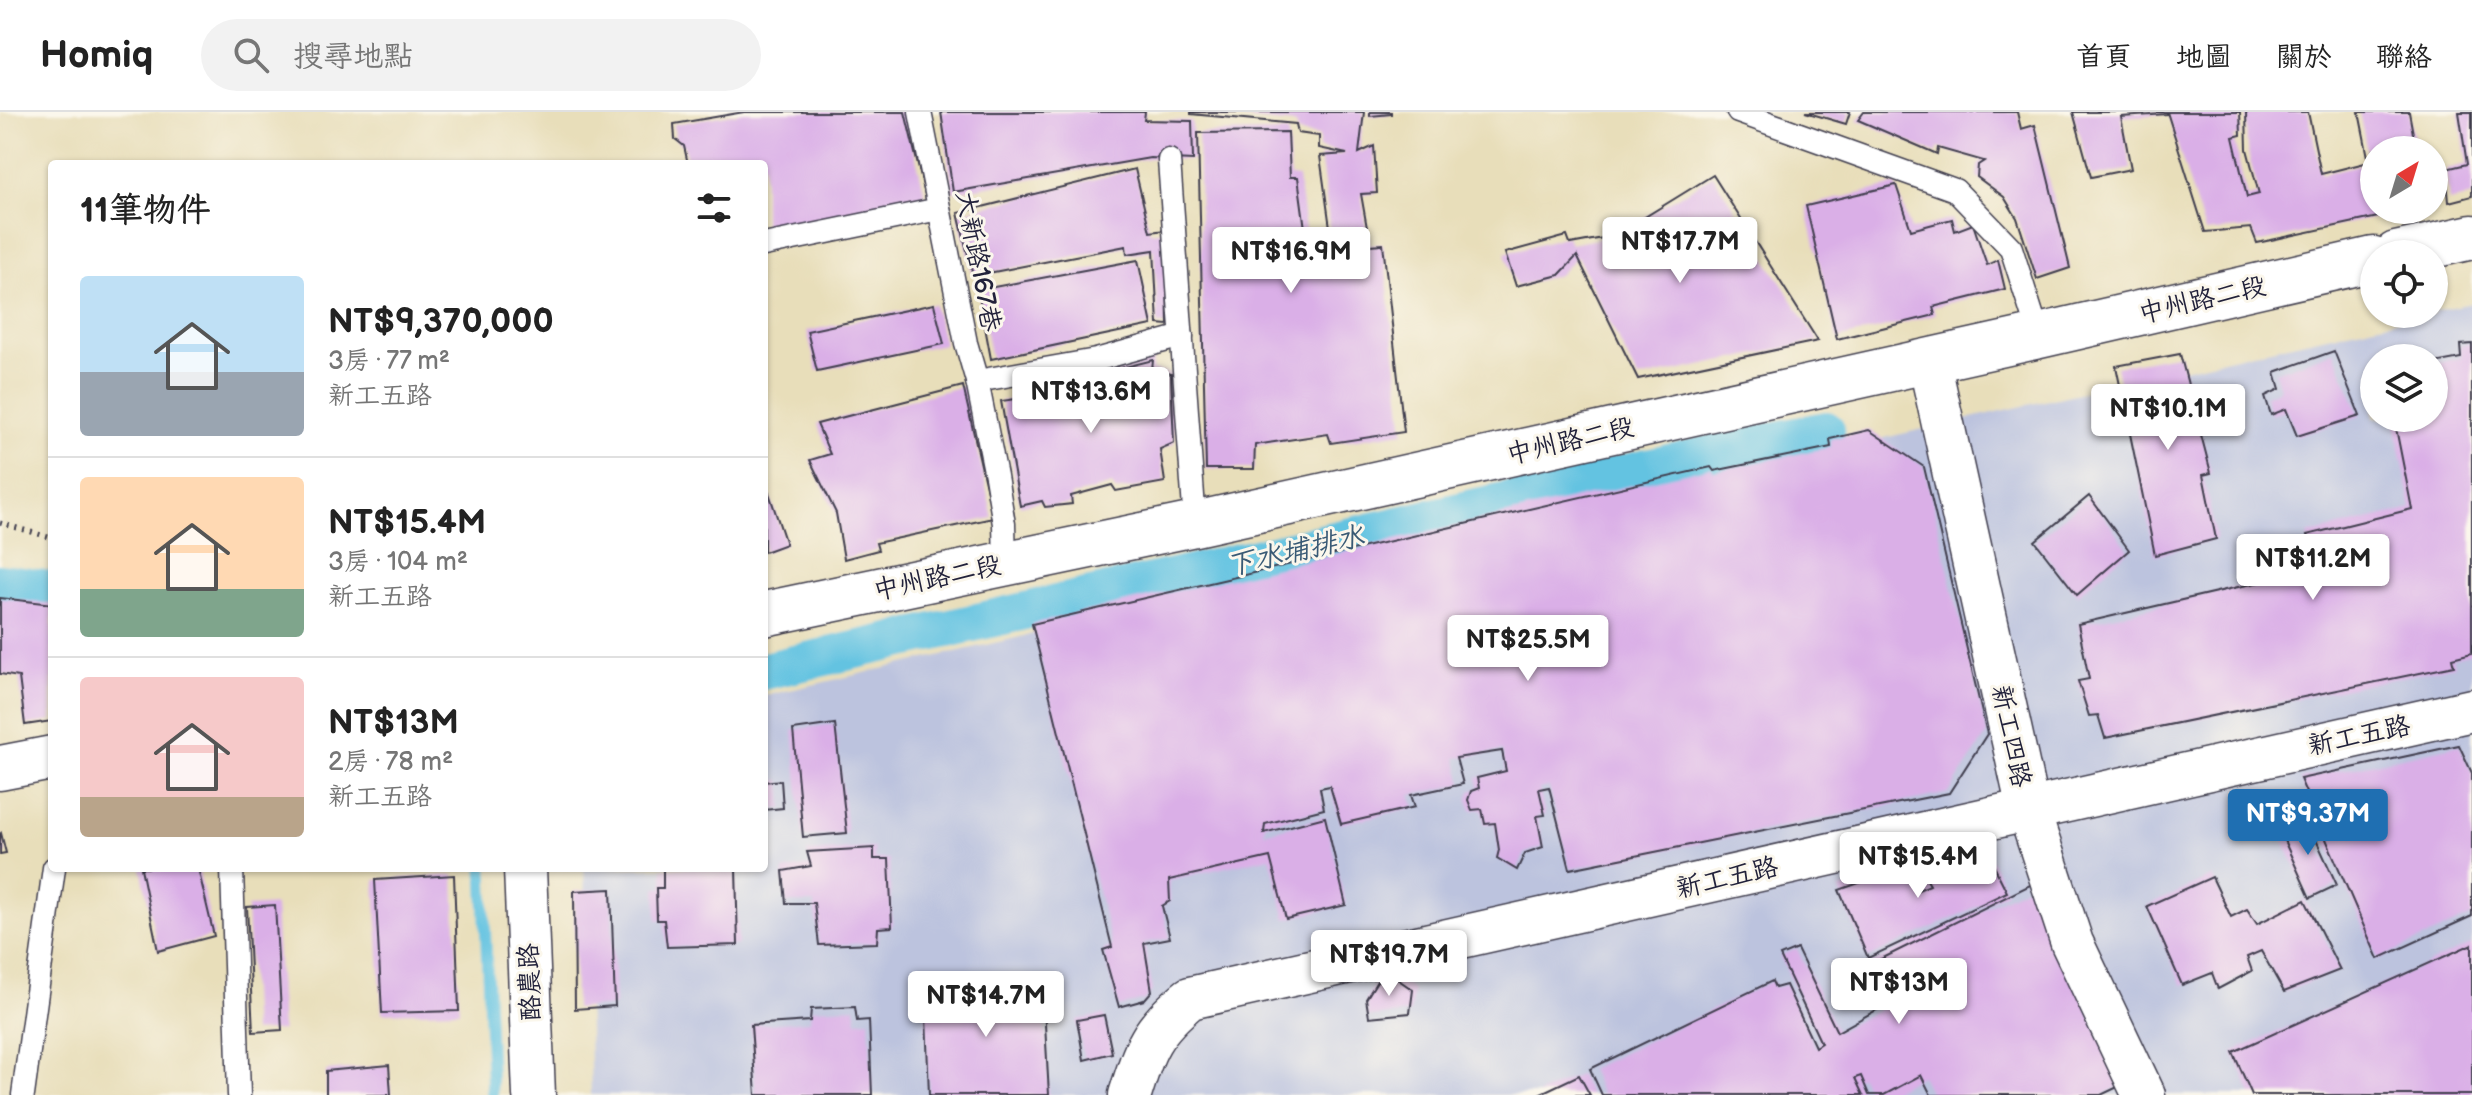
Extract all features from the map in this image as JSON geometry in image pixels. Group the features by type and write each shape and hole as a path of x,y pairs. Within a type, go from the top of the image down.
{"street":[{"path":"2448,242 2472,237"},
{"name":"中州路二段","path":"768,613 1195,524 2360,262"},
{"name":"新工四路","path":"1929,361 2028,809 2072,943 2144,1095"},
{"name":"新工五路","path":"1130,1095 1145,1048 1166,1018 1190,998 2472,710"},
{"path":"0,768 48,759"},
{"name":"酪農路","path":"525,872 534,1095"}],"lane":[{"name":"大新路167巷","path":"920,112 1004,524 1005,563"},
{"path":"1738,112 1955,190 2011,248 2039,336"},
{"path":"1169,160 1195,524"},
{"path":"768,244 939,209"},
{"path":"977,381 1096,360 1182,336"},
{"path":"23,1095 53,872"},
{"path":"232,872 239,1095"}],"path":[{"path":"0,523 48,537"}],"shaded area":[{"path":"2472,303 2472,1095 591,1095 584,872 768,872 768,695 2362,328 2448,328 2448,308"}],"building":[{"path":"744,112 905,112 927,203 768,233 768,160 687,160 684,146 675,139 674,124"},
{"path":"941,112 1145,112 1144,120 1192,121 1193,160 1150,158 953,192"},
{"path":"1191,112 1364,112 1359,153 1374,146 1377,193 1361,194 1370,245 1383,244 1404,432 1331,443 1328,434 1255,445 1254,469 1206,469 1198,133 1288,132 1290,177 1298,177 1308,251 1333,249 1320,156 1347,154 1319,148 1319,136 1298,133 1296,124"},
{"path":"1370,112 1391,112 1391,114 1370,116"},
{"path":"1805,112 1850,112 1846,124"},
{"path":"1864,112 2017,112 2021,129 2035,125 2070,268 2037,279 2017,218 2004,197 1977,177 1978,165 1984,161 1938,148 1937,154 1858,120"},
{"path":"2073,112 2167,114 2121,117 2131,169 2091,177"},
{"path":"2167,112 2240,112 2241,135 2233,137 2247,197 2259,194 2247,149 2246,112 2308,112 2321,174 2360,164 2360,221 2257,243 2251,228 2205,232"},
{"path":"2359,112 2409,112 2413,136 2364,136"},
{"path":"2459,112 2472,112 2472,196 2449,202 2448,169 2467,164"},
{"path":"1135,169 1150,232 1166,230 1168,325 1158,324 1154,250 1127,254 1126,246 973,276 958,213"},
{"path":"1713,175 1818,341 1638,379 1577,256 1559,275 1516,286 1505,253 1567,236 1570,244 1614,236"},
{"path":"1896,185 1911,230 1952,219 1955,231 1973,224 1987,265 1998,260 2005,289 1933,307 1935,315 1837,339 1806,206"},
{"path":"1138,260 1152,325 991,359 978,290"},
{"path":"934,304 944,344 817,371 807,331"},
{"path":"2472,344 2472,653 2452,658 2454,666 2105,738 2098,715 2089,716 2078,681 2089,679 2078,624 2316,569 2307,535 2412,509 2397,432 2448,432 2448,360 2461,358 2460,345"},
{"path":"2334,351 2360,416 2297,436 2286,409 2271,415 2265,396 2280,389 2275,372"},
{"path":"2180,354 2211,473 2203,475 2216,539 2155,555 2116,366"},
{"path":"1153,360 1152,370 1171,374 1174,443 1160,449 1165,482 1116,491 1112,485 1071,496 1072,504 1045,507 1042,501 1020,506 1001,401 1045,395 1045,387"},
{"path":"963,386 993,518 876,543 878,550 844,559 836,513 810,460 830,454 817,424"},
{"path":"1869,430 1924,467 1987,734 1949,793 1570,869 1549,787 1539,789 1545,815 1537,816 1543,847 1525,853 1517,870 1497,858 1499,850 1495,823 1485,824 1482,809 1472,810 1468,800 1471,791 1479,788 1477,778 1506,771 1502,751 1456,758 1463,784 1411,795 1415,807 1341,824 1330,786 1320,788 1324,809 1265,824 1264,833 1325,817 1346,905 1286,919 1270,857 1169,880 1170,901 1162,906 1170,938 1144,943 1152,991 1144,1000 1119,1007 1103,950 1112,947 1032,624 1711,467 1714,471 1831,447 1830,439"},
{"path":"768,490 786,544 768,551"},
{"path":"2089,496 2129,550 2077,595 2035,541"},
{"path":"0,598 48,604 48,722 25,725 19,677 0,674"},
{"path":"835,724 847,833 803,837 793,730"},
{"path":"2459,745 2472,773 2472,916 2378,959 2300,779"},
{"path":"781,780 783,808 768,810 768,782"},
{"path":"2305,816 2337,885 2310,898 2278,827"},
{"path":"0,834 6,853 0,854"},
{"path":"874,848 874,859 889,859 892,927 878,928 877,943 819,945 814,903 786,903 783,871 811,866 807,852"},
{"path":"1970,853 1976,863 1990,858 2007,892 1868,958 1839,890 1907,866 1916,891 1930,885 1917,863"},
{"path":"142,872 199,872 214,936 158,951"},
{"path":"663,872 736,872 738,945 667,947 664,920 657,920 656,888 663,888"},
{"path":"454,875 459,1011 382,1013 375,880"},
{"path":"2212,877 2231,917 2247,909 2257,924 2305,900 2340,970 2284,992 2261,951 2247,957 2252,971 2218,989 2212,973 2182,985 2147,906"},
{"path":"2032,884 2122,1085 2101,1095 1931,1095 1921,1075 1884,1095 1869,1095 1861,1076 1855,1078 1863,1095 1602,1095 1590,1069 1772,981 1775,988 1786,985 1815,1047 1821,1043 1780,956 1797,949 1837,1032 1889,1003 1871,964"},
{"path":"611,889 615,1006 575,1009 574,891"},
{"path":"275,905 282,1030 253,1032 247,907"},
{"path":"2472,944 2472,1095 2252,1095 2233,1052"},
{"path":"1004,975 1003,990 1043,989 1049,1095 929,1095 925,990 942,989 941,979"},
{"path":"1393,976 1413,990 1410,1013 1369,1017 1366,999 1377,981"},
{"path":"855,1007 857,1021 869,1020 872,1095 756,1095 751,1025 810,1021 811,1009"},
{"path":"1104,1015 1112,1053 1084,1060 1077,1020"},
{"path":"389,1065 391,1095 326,1095 326,1071"},
{"path":"1579,1075 1590,1095 1537,1095"}],"waterway":[{"name":"下水埔排水","path":"768,670 1704,455 1826,430"},
{"name":"下水埔排水","path":"0,583 48,589"},
{"path":"483,872 492,1095"}]}
